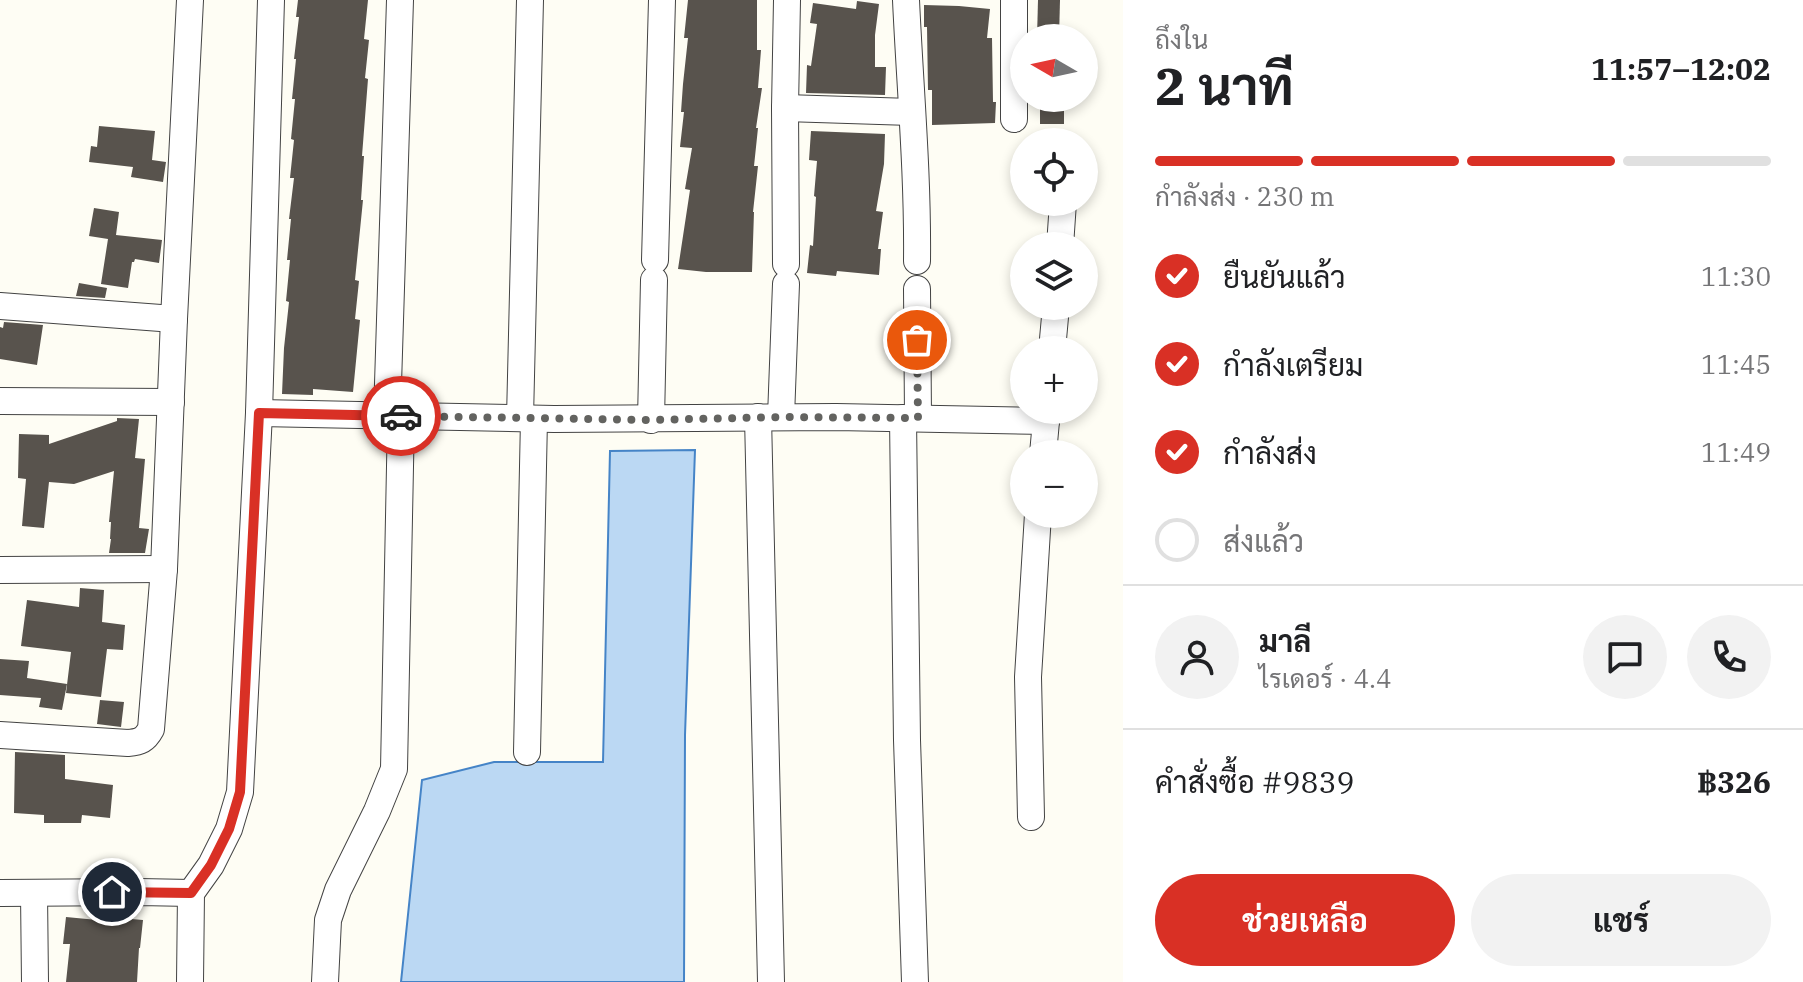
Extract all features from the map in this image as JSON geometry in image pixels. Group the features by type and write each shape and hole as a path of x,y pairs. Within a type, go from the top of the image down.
{"street":[{"path":"0,735 128,743 140,742 151,729 164,569 190,0"},
{"path":"190,982 191,893 211,865 229,829 240,792 259,413 271,0"},
{"path":"325,982 328,920 338,890 394,769 394,416 400,0"},
{"path":"527,752 530,0"},
{"path":"651,420 662,0"},
{"path":"771,982 769,417 786,274 787,0"},
{"path":"906,0 917,199 917,261"},
{"path":"1014,0 1014,119"},
{"path":"785,108 911,112"},
{"path":"915,982 907,740 910,418 917,289"},
{"path":"0,306 174,319"},
{"path":"0,401 171,402"},
{"path":"259,413 651,420 1010,417"},
{"path":"1031,817 1028,677 1037,528"},
{"path":"0,570 164,569"},
{"path":"0,893 191,893"},
{"path":"34,893 35,982"}],"water":[{"path":"695,450 685,735 684,982 401,982 422,780 494,762 603,762 610,451"}],"building":[{"path":"298,0 368,0 364,39 369,40 362,156 363,200 355,280 359,281 355,319 360,320 353,392 313,389 313,395 282,394 289,302 286,301 290,260 287,260 294,178 290,178"},
{"path":"688,0 757,0 757,50 761,50 758,88 762,88 756,128 754,166 758,166 752,272 678,269 690,190 685,189 692,148 680,147"},
{"path":"1038,0 1060,0 1059,24 1037,24"},
{"path":"857,1 879,4 875,67 886,67 885,95 806,93 807,65 811,66 817,24 810,23 813,3 856,9"},
{"path":"924,5 990,9 987,38 992,38 995,123 932,125"},
{"path":"1040,112 1064,112 1064,124 1040,124"},
{"path":"99,126 155,131 152,160 166,162 163,182 131,177 133,167 89,162 91,146 97,147"},
{"path":"811,131 885,134 884,164 876,211 883,212 878,249 881,249 879,275 837,271 836,276 807,273 810,245 813,246 816,197 817,161 809,160"},
{"path":"94,208 119,212 116,235 162,240 159,263 135,259 132,262 128,288 101,284 108,239 89,236"},
{"path":"79,283 107,288 105,298 76,296"},
{"path":"4,322 43,325 37,365 0,359 0,327 3,328"},
{"path":"117,418 139,419 135,458 145,459 139,528 149,529 145,553 109,553 114,471 74,484 49,482 44,528 22,526 26,479 18,478 19,434 49,435 49,444 117,421"},
{"path":"80,588 104,590 102,622 125,625 123,650 107,649 101,697 66,693 71,652 21,646 27,600 79,607"},
{"path":"0,659 29,661 27,678 67,684 62,710 39,707 41,698 0,695"},
{"path":"100,700 124,702 121,727 97,724"},
{"path":"15,752 65,755 65,779 113,785 110,818 82,815 81,823 44,823 44,815 14,813"},
{"path":"66,917 143,920 137,982 66,982 70,944 63,944"}],"way so far":[{"path":"401,416 651,420 918,418 917,340"}],"route":[{"path":"112,892 191,893 211,865 229,829 240,792 259,413 401,416"}]}
